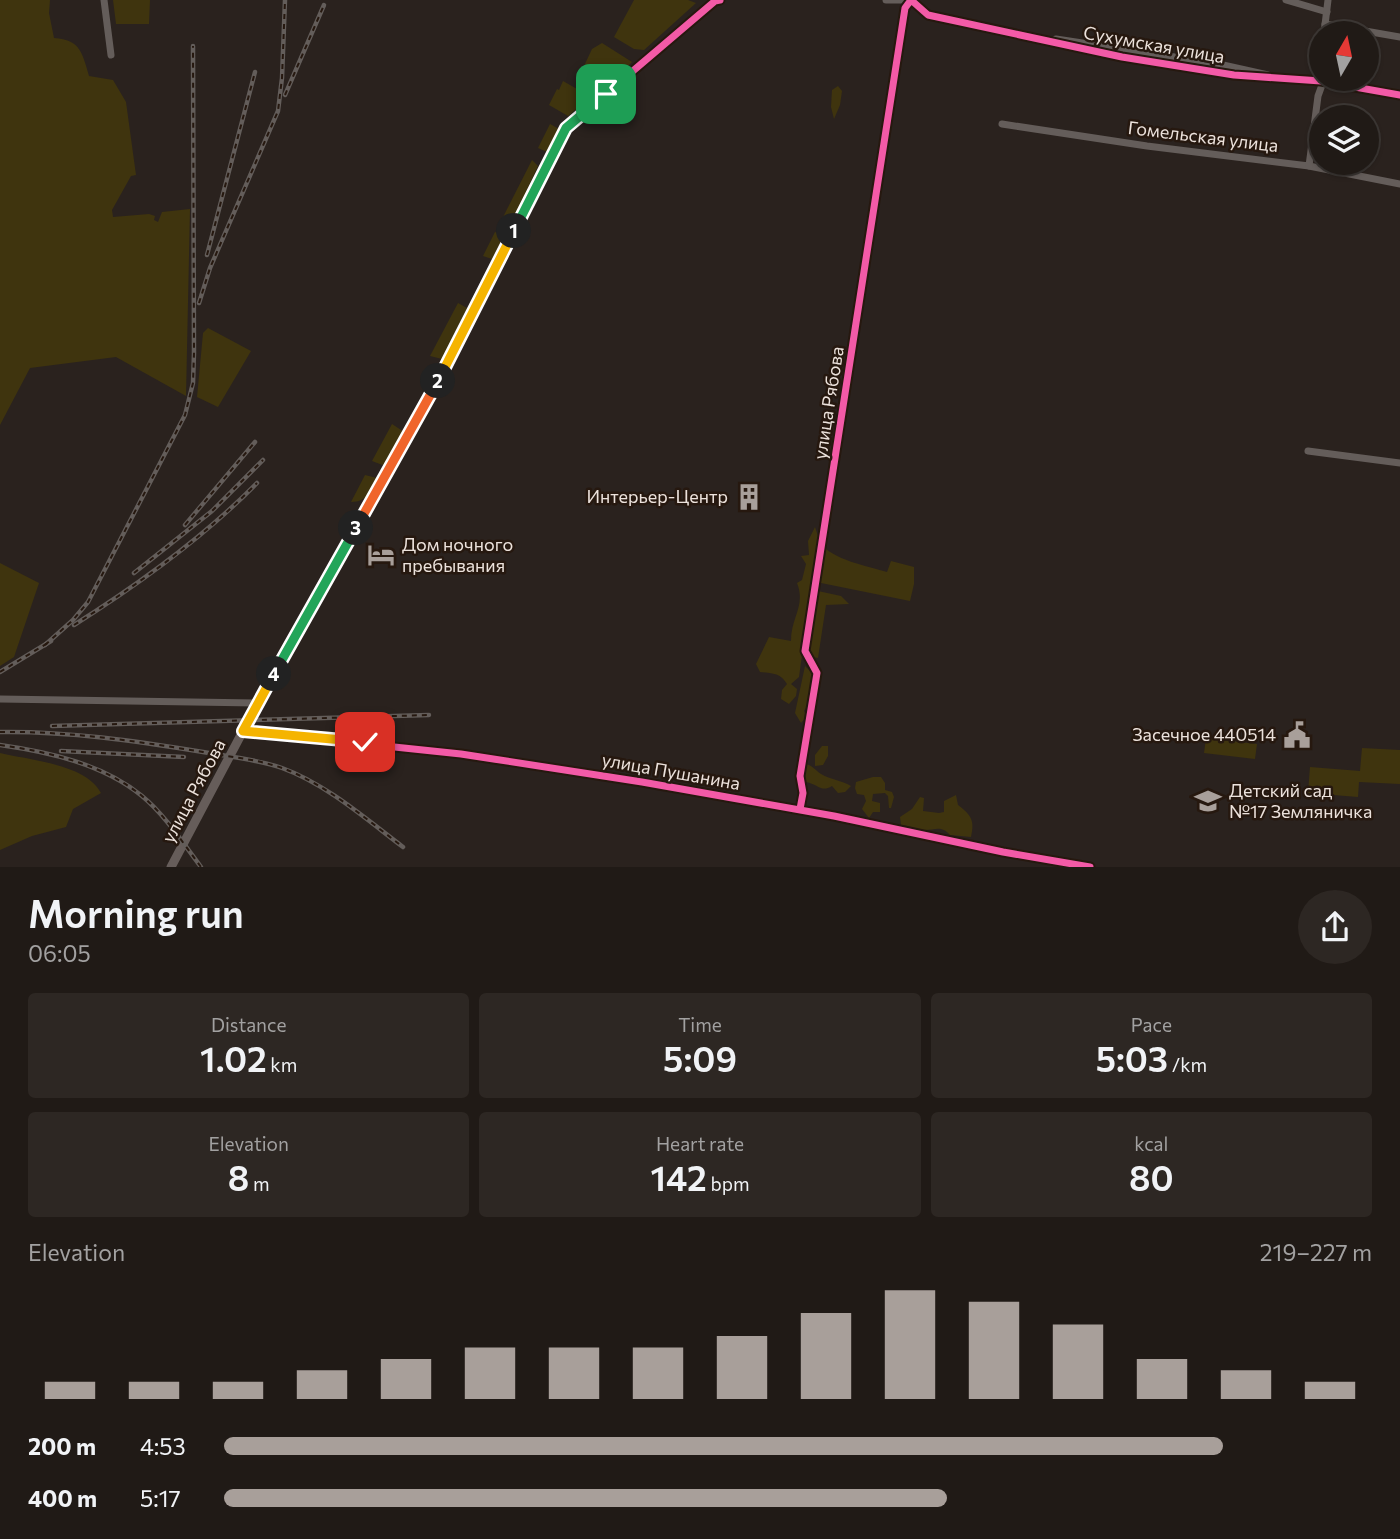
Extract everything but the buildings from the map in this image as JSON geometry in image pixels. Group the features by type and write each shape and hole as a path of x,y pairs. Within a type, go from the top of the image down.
{"main road":[{"name":"улица Рябова","path":"171,867 243,731"}],"street":[{"path":"104,0 111,55"},
{"name":"улица Рябова","path":"243,731 449,361 566,128 715,1 720,0"},
{"path":"886,0 911,0"},
{"name":"улица Рябова","path":"800,810 803,793 800,776 817,673 805,651 905,8 911,0"},
{"name":"Сухумская улица","path":"911,0 928,15 1027,36 1160,54 1236,67 1275,77 1309,80"},
{"path":"1286,0 1327,12"},
{"path":"1326,21 1328,0"},
{"path":"1379,33 1400,37"},
{"name":"Сухумская улица","path":"1377,91 1400,95"},
{"name":"Гомельская улица","path":"1002,124 1147,146 1309,166"},
{"name":"Гомельская улица","path":"1354,175 1400,184"},
{"path":"1308,451 1400,463"},
{"path":"0,699 258,703"},
{"name":"улица Пушанина","path":"243,731 461,754 800,810 1090,867"}],"shaded area":[{"path":"0,0 50,0 49,13 54,38 75,45 82,54 89,76 113,80 126,102 136,175 131,176 112,210 113,217 149,214 155,216 154,220 158,222 162,212 190,209 186,396 116,357 30,368 0,425"},
{"path":"113,0 150,0 149,24 116,24"},
{"path":"634,0 688,0 696,3 644,50 634,49 614,37"},
{"path":"602,43 632,62 606,88 597,86 598,76 584,66 592,49"},
{"path":"563,81 591,97 568,116 549,105"},
{"path":"838,86 842,91 834,119 831,107 832,90"},
{"path":"550,124 559,129 547,152 538,148"},
{"path":"532,160 538,166 514,218 502,219"},
{"path":"495,232 504,236 492,259 483,256"},
{"path":"458,303 467,308 442,359 430,356"},
{"path":"208,328 251,351 218,407 197,397 203,333"},
{"path":"392,424 404,432 385,466 372,461"},
{"path":"365,475 377,478 373,487 365,498 351,502"},
{"path":"815,527 826,549 841,558 887,572 891,561 914,567 914,584 910,601 821,583 818,591 841,596 849,604 826,605 818,658 802,655 799,677 791,684 797,689 796,696 789,704 781,699 782,690 787,684 785,680 776,674 760,672 756,664 769,637 791,641 800,598 797,583 802,580 806,564 801,556 809,555 808,541"},
{"path":"0,563 39,583 14,657 0,666"},
{"path":"805,666 812,673 812,688 804,711 807,716 801,723 795,713"},
{"path":"1206,738 1257,744 1255,759 1204,753"},
{"path":"822,746 828,746 828,756 823,765 815,766 815,755"},
{"path":"1362,748 1400,750 1400,784 1359,782 1358,797 1308,793 1310,767 1360,771"},
{"path":"0,753 70,769 94,783 101,793 73,809 66,827 32,836 0,850"},
{"path":"806,764 825,776 851,786 845,792 838,793 832,786 822,788 806,782"},
{"path":"881,777 885,790 892,792 894,797 889,808 888,796 885,793 873,794 872,801 880,803 880,812 873,812 869,818 862,809 866,801 864,795 857,794 855,788 856,782"},
{"path":"956,795 958,805 971,818 971,837 950,835 941,829 924,830 901,825 900,817 912,809 920,797 924,798 923,811 939,813 944,812 944,801"}],"railway":[{"path":"199,303 210,268 278,111 285,0"},
{"path":"285,95 324,5"},
{"path":"45,645 73,620 88,602 185,415 193,383 193,46"},
{"path":"207,255 255,72"},
{"path":"185,525 255,442"},
{"path":"134,573 212,511 263,460"},
{"path":"74,625 170,559 215,523 257,483"},
{"path":"0,672 51,641"},
{"path":"52,726 429,715"},
{"path":"0,732 102,737 243,758 272,765 298,775 330,793 403,847"},
{"path":"0,745 75,761 127,785 158,812 201,867"},
{"path":"61,751 184,757"}],"cycle path":[{"path":"720,0 715,1 566,128 449,361 243,731 461,754 642,782 834,816 1003,852 1090,867"},
{"path":"800,809 803,793 800,776 817,673 805,651 905,8 911,0 928,15 1122,57 1234,75 1321,81 1400,95"}],"place":[{"name":"Интерьер-Центр","path":"749,497"},
{"name":"Дом ночного пребывания","path":"381,555"},
{"name":"Засечное 440514","path":"1297,735"},
{"name":"Детский сад №17 Земляничка","path":"1208,801"}],"route":[{"path":"365,742 243,731 449,361 566,128 606,94"}]}
